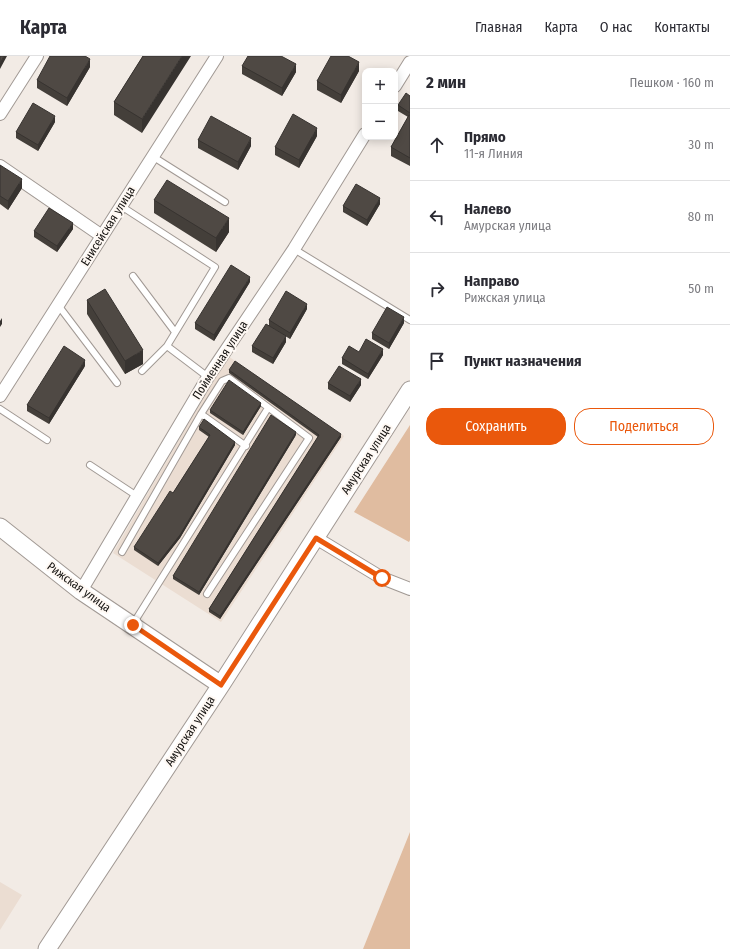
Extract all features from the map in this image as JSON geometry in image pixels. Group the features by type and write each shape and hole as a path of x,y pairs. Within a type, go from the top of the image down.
{"street":[{"path":"0,114 37,56"},
{"name":"Енисейская улица","path":"0,396 217,56"},
{"path":"398,81 410,62"},
{"name":"Пойменная улица","path":"81,591 208,377 294,249 362,139"},
{"path":"0,166 102,236"},
{"name":"Амурская улица","path":"47,949 221,685 410,390"},
{"name":"Рижская улица","path":"0,527 81,591 221,685"},
{"path":"316,538 382,578 410,589"}],"lane":[{"path":"152,156 225,202"},
{"path":"121,206 215,267 167,346 142,371"},
{"path":"294,249 410,320"},
{"path":"133,276 175,332"},
{"path":"58,305 117,383"},
{"path":"167,346 208,377"},
{"path":"122,552 201,414 222,381 229,378 309,438 207,594"},
{"path":"133,625 246,446 268,408"},
{"path":"0,409 48,440"},
{"path":"201,414 246,446"},
{"path":"90,465 137,496"}],"shaded area":[{"path":"228,356 344,436 221,622 113,553"},
{"path":"410,425 410,540 409,542 354,512"},
{"path":"410,832 410,949 363,949"},
{"path":"0,882 22,895 0,930"}],"building":[{"path":"0,56 4,56 0,63"},
{"path":"50,56 85,56 90,59 67,98 37,80"},
{"path":"143,56 182,56 142,119 114,102"},
{"path":"248,56 281,56 296,64 282,88 242,66"},
{"path":"331,56 348,56 359,62 341,95 317,81"},
{"path":"406,93 410,96 410,113 398,105"},
{"path":"33,103 55,116 38,145 16,132"},
{"path":"293,114 317,128 299,160 275,147"},
{"path":"410,115 410,158 391,147 395,140 398,140 398,135"},
{"path":"211,116 251,138 238,162 198,140"},
{"path":"0,165 22,179 8,201 0,196"},
{"path":"167,180 229,218 216,238 154,200"},
{"path":"356,184 380,198 367,220 343,206"},
{"path":"49,208 73,223 57,246 34,231"},
{"path":"231,265 250,277 214,335 195,323"},
{"path":"105,289 143,350 125,361 87,300"},
{"path":"286,291 307,304 290,333 269,320"},
{"path":"387,307 404,317 389,343 372,333"},
{"path":"266,324 286,336 273,358 252,346"},
{"path":"366,339 383,349 368,374 342,358 349,346 359,352"},
{"path":"64,346 85,360 49,418 27,405"},
{"path":"235,361 341,434 220,616 209,609 319,435 229,370"},
{"path":"339,366 361,379 350,396 328,383"},
{"path":"229,380 261,403 243,432 210,410"},
{"path":"271,415 296,432 199,592 173,576"},
{"path":"204,419 235,442 180,535 158,563 134,547 170,491 173,493 210,435 199,427"}],"route":[{"path":"133,625 221,685 316,538 382,578"}]}
